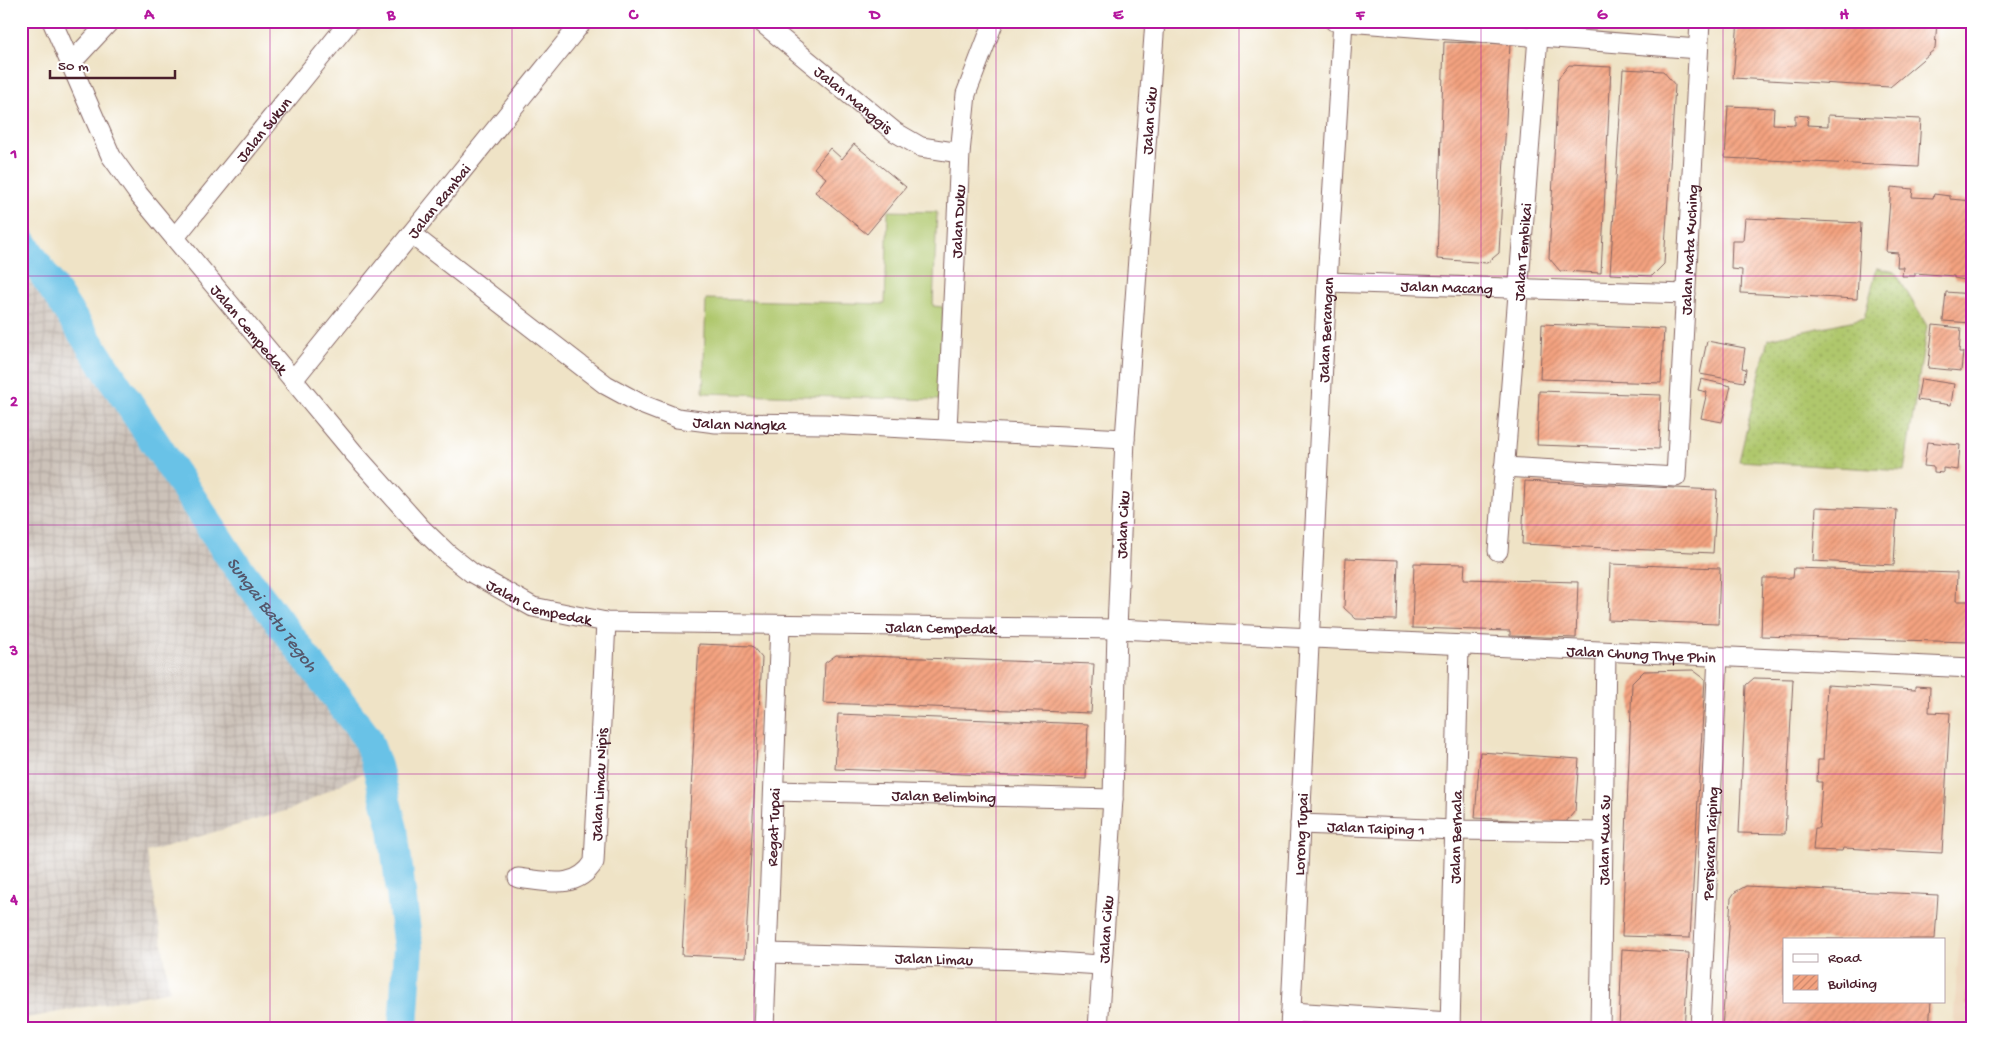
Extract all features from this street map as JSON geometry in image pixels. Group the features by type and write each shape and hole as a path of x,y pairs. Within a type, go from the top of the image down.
{"street":[{"name":"Jalan Cempedak","path":"52,21 112,156 140,195 176,236 293,380 421,528 448,554 486,581 533,608 606,622 780,626 1117,629 1309,639"},
{"path":"70,64 110,21"},
{"name":"Jalan Sukun","path":"176,236 350,21"},
{"name":"Jalan Rambai","path":"293,380 584,21"},
{"name":"Jalan Manggis","path":"760,21 895,132 921,147 960,153"},
{"name":"Jalan Duku","path":"947,429 960,153 966,94 994,21"},
{"name":"Jalan Ciku","path":"1098,1029 1113,798 1117,629 1125,439 1155,21"},
{"name":"Jalan Mata Kuching","path":"1504,467 1676,477 1700,21"},
{"path":"1340,22 1698,49"},
{"name":"Jalan Berangan","path":"1309,639 1340,22"},
{"name":"Jalan Tembikai","path":"1498,551 1538,37"},
{"name":"Jalan Nangka","path":"411,234 606,385 641,404 677,418 716,423 947,429 1125,439"},
{"name":"Jalan Macang","path":"1327,282 1686,294"},
{"name":"Jalan Limau Nipis","path":"518,878 561,882 575,881 588,872 594,862 606,622"},
{"name":"Regat Tupai","path":"764,1029 780,626"},
{"name":"Jalan Chung Thye Phin","path":"1309,639 1972,668"},
{"name":"Lorong Tupai","path":"1290,1020 1309,639"},
{"name":"Jalan Berhala","path":"1450,1025 1460,646"},
{"name":"Jalan Kwa Su","path":"1600,1029 1606,652"},
{"name":"Persiaran Taiping","path":"1700,1029 1718,656"},
{"name":"Jalan Belimbing","path":"774,791 1113,798"},
{"name":"Jalan Taiping 1","path":"1300,824 1455,830 1602,832"},
{"name":"Jalan Limau","path":"768,953 1023,960 1101,966"},
{"path":"1290,1020 1450,1025"}],"shaded area":[{"path":"21,253 377,766 292,809 147,852 170,991 22,1019"},
{"path":"1972,754 1972,1029 1953,1029"}],"green space":[{"path":"888,211 937,212 933,306 943,307 939,400 703,393 706,299 885,304"},
{"path":"1877,268 1895,272 1927,326 1904,471 1739,461 1768,339 1864,318"}],"building":[{"path":"1738,21 1937,21 1935,49 1890,87 1733,78"},
{"path":"1444,42 1510,44 1499,253 1487,263 1437,259"},
{"path":"1569,65 1611,67 1601,273 1560,271 1549,258 1558,78"},
{"path":"1623,69 1663,71 1675,85 1664,264 1652,276 1610,274"},
{"path":"1728,106 1774,108 1773,124 1795,125 1795,115 1808,116 1807,125 1828,126 1828,115 1921,119 1918,167 1725,158"},
{"path":"854,144 906,187 867,234 815,192 826,178 814,168 830,148 842,159"},
{"path":"1891,187 1913,189 1912,197 1933,198 1934,194 1950,196 1950,199 1972,201 1972,281 1954,278 1954,276 1915,273 1915,276 1902,276 1903,267 1897,267 1898,253 1886,252"},
{"path":"1745,218 1861,223 1857,299 1741,293 1742,270 1731,269 1732,241 1743,241"},
{"path":"1946,292 1972,294 1972,323 1943,321"},
{"path":"1542,324 1664,329 1661,383 1540,379"},
{"path":"1933,325 1961,328 1959,352 1963,352 1961,371 1928,368"},
{"path":"1707,341 1745,348 1742,368 1746,369 1744,382 1700,374"},
{"path":"1701,379 1731,386 1722,422 1701,418 1707,392 1698,390"},
{"path":"1921,379 1954,384 1951,405 1917,400"},
{"path":"1539,391 1661,395 1659,449 1537,445"},
{"path":"1927,442 1960,445 1958,470 1943,468 1943,473 1934,472 1934,467 1924,466"},
{"path":"1525,481 1717,490 1713,553 1522,544"},
{"path":"1816,507 1897,510 1894,565 1813,561"},
{"path":"1346,558 1398,560 1396,620 1356,619 1344,608"},
{"path":"1414,563 1465,564 1464,579 1578,582 1576,638 1510,636 1510,631 1412,628"},
{"path":"1610,564 1720,568 1718,624 1608,620"},
{"path":"1794,568 1957,573 1956,601 1971,601 1969,642 1761,636 1763,578 1793,578"},
{"path":"699,644 752,646 762,658 745,958 682,955"},
{"path":"836,655 1094,664 1091,713 823,703 825,663"},
{"path":"1693,670 1705,679 1690,938 1622,936 1632,683 1644,671"},
{"path":"1754,678 1793,679 1785,834 1739,833 1746,685"},
{"path":"1827,685 1915,690 1915,686 1930,687 1929,712 1950,713 1942,853 1843,848 1842,851 1813,850 1815,828 1819,828 1822,782 1817,782 1818,760 1823,760"},
{"path":"838,714 1088,724 1086,779 835,769"},
{"path":"1480,752 1579,759 1575,811 1565,823 1475,818"},
{"path":"1746,886 1938,895 1935,938 1783,938 1783,1002 1931,1002 1929,1029 1722,1029 1731,898 1735,892"},
{"path":"1622,949 1689,953 1684,1029 1619,1029"},
{"path":"1967,989 1972,989 1972,1005 1966,1005"}],"waterway":[{"name":"Sungai Batu Tegoh","path":"21,240 233,561 367,738 377,766 393,829 408,948 403,1029"}]}
